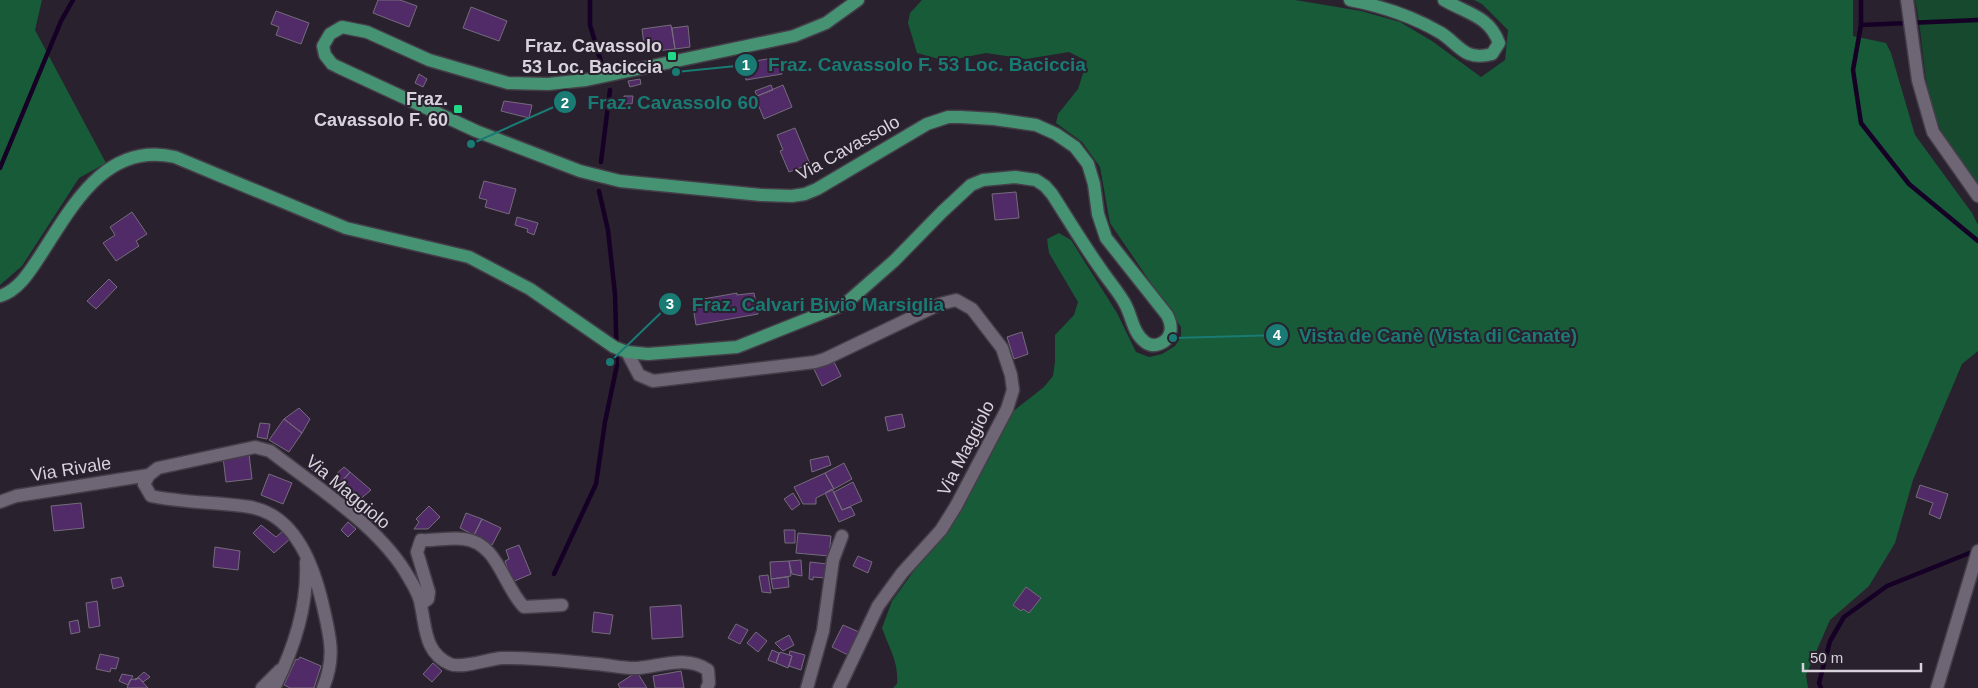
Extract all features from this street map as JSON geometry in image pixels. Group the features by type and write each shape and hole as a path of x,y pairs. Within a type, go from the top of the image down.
{"main road":[{"name":"Via Cavassolo","path":"626,352 648,354 737,347 844,304 894,261 971,185 983,180 1015,177 1036,180 1052,194 1100,269 1116,288 1126,304 1134,328 1145,342 1151,345 1159,344 1166,340 1171,327 1167,315 1106,238 1098,214 1094,184 1088,164 1074,147 1056,134 1036,125 978,118 948,117 940,119 927,124 817,189 805,194 792,196 761,196 620,181 580,171 476,131 338,67 328,59 323,51 325,40 330,34 342,27 350,28 367,32 429,60 508,83 548,84 592,78 794,36 826,23 858,0"},
{"path":"1350,0 1395,12 1419,22 1442,34 1468,54 1479,56 1492,54 1499,43 1495,32 1486,21 1444,0"},
{"path":"0,296 16,287 29,272 87,186 122,161 145,154 155,154 175,157 346,228 469,257 530,289 614,347 626,352"}],"street":[{"path":"1907,0 1918,80 1933,132 1978,196"},
{"name":"Via Maggiolo","path":"626,352 639,375 653,381 815,362 940,304 956,300 972,309 1002,348 1011,376 1013,390 1007,409 956,506 941,530 902,573 878,606 839,688"},
{"name":"Via Maggiolo","path":"149,475 158,468 255,447 270,451 368,527 405,572 421,604 425,633 430,648 449,664 457,666 501,658 549,659 636,668 672,662 685,662 699,664 708,670 709,683 706,688"},
{"path":"149,475 144,484 151,496 192,503 252,508 280,520 294,535 312,568 320,592 332,646 329,674 324,688"},
{"name":"Via Rivale","path":"0,502 16,496 149,475"},
{"path":"807,688 823,631 833,560 842,536"},
{"path":"421,604 428,599 429,592 418,552 421,540 464,539 487,550 515,598 524,607 562,605"},
{"path":"1938,688 1978,551"},
{"path":"274,688 287,663 306,594 306,555"},
{"path":"262,688 287,663"}],"green space":[{"path":"0,0 42,0 35,30 106,163 79,178 22,266 0,285"},
{"path":"922,0 1295,0 1361,11 1400,22 1432,41 1481,77 1505,60 1508,30 1482,4 1474,0 1853,0 1853,36 1886,43 1891,53 1915,135 1972,213 1978,225 1978,351 1962,364 1913,480 1895,543 1869,586 1830,620 1806,675 1808,688 893,688 897,684 896,669 893,655 882,628 892,601 956,517 1011,413 1044,387 1053,376 1055,335 1074,315 1078,302 1049,253 1047,239 1059,233 1071,240 1117,313 1136,352 1149,357 1162,354 1175,346 1181,337 1181,327 1110,223 1100,167 1082,142 1056,123 1058,114 1078,89 1087,61 1069,52 1026,59 986,53 946,61 917,53 908,23 910,13"},
{"path":"1915,0 1978,0 1978,185 1948,143 1935,117 1925,74"}],"building":[{"path":"378,0 400,0 417,6 409,27 373,13"},
{"path":"471,7 507,21 499,41 463,28"},
{"path":"276,11 309,23 301,44 276,35 279,27 271,24"},
{"path":"671,25 675,49 645,52 642,29"},
{"path":"688,26 690,47 675,49 672,28"},
{"path":"779,57 782,74 746,80 743,63"},
{"path":"419,74 427,79 423,87 415,83"},
{"path":"640,79 641,84 630,87 628,81"},
{"path":"771,85 773,90 757,96 755,91"},
{"path":"783,85 792,107 764,119 755,97"},
{"path":"624,96 633,96 632,104 624,104"},
{"path":"504,101 532,105 529,118 501,111"},
{"path":"795,128 810,164 789,172 780,151 783,150 777,135"},
{"path":"484,181 516,189 509,214 485,207 487,200 479,198"},
{"path":"1016,192 1019,218 995,220 992,194"},
{"path":"132,212 147,234 136,241 139,246 116,261 103,243 115,235 110,227"},
{"path":"517,217 538,223 534,235 527,232 528,229 515,225"},
{"path":"109,279 117,287 96,309 87,301"},
{"path":"737,293 737,295 754,293 758,314 696,325 692,301"},
{"path":"1022,332 1028,354 1014,359 1007,337"},
{"path":"833,360 841,376 822,386 814,369"},
{"path":"299,408 310,419 302,433 284,419"},
{"path":"902,414 905,427 888,431 885,417"},
{"path":"284,419 302,433 289,452 269,440"},
{"path":"260,423 270,424 267,439 257,437"},
{"path":"249,454 252,479 226,482 223,457"},
{"path":"828,456 831,465 812,472 810,460"},
{"path":"314,458 323,467 316,474 307,465"},
{"path":"844,463 852,479 834,489 825,473"},
{"path":"344,467 350,472 340,483 334,476"},
{"path":"350,472 371,490 352,506 335,490"},
{"path":"825,473 834,489 816,498 816,504 803,504 794,487"},
{"path":"269,474 292,483 283,504 261,495"},
{"path":"853,482 862,501 842,510 834,492"},
{"path":"1920,485 1948,494 1940,519 1929,514 1933,503 1916,497"},
{"path":"832,489 842,510 851,507 855,515 839,522 825,493"},
{"path":"793,493 800,504 792,510 784,499"},
{"path":"81,503 84,528 54,531 51,506"},
{"path":"429,506 440,517 428,529 414,529 419,522 416,519"},
{"path":"466,513 482,519 474,535 460,528"},
{"path":"482,519 501,528 492,545 474,535"},
{"path":"348,522 356,529 348,537 341,530"},
{"path":"261,525 276,537 283,531 290,539 274,553 253,533"},
{"path":"784,530 795,530 795,543 785,543"},
{"path":"798,533 831,536 829,556 796,553"},
{"path":"519,545 531,574 512,582 505,561 509,559 506,550"},
{"path":"215,547 240,551 238,570 213,567"},
{"path":"858,556 872,562 868,573 853,566"},
{"path":"801,560 802,576 792,574 789,561"},
{"path":"789,561 791,576 771,579 770,562"},
{"path":"810,562 828,564 827,578 813,577 813,580 809,579"},
{"path":"768,575 771,593 762,592 759,576"},
{"path":"121,577 124,586 113,589 111,579"},
{"path":"788,577 789,587 773,589 771,579"},
{"path":"1026,587 1041,598 1029,613 1023,609 1021,611 1013,605"},
{"path":"97,601 100,626 89,628 86,603"},
{"path":"681,605 683,637 652,639 650,607"},
{"path":"594,612 613,615 610,634 592,632"},
{"path":"78,620 80,632 71,634 69,622"},
{"path":"736,624 748,630 740,644 728,638"},
{"path":"843,625 859,632 848,655 832,647"},
{"path":"756,632 767,641 758,652 747,643"},
{"path":"789,635 794,645 783,651 775,643"},
{"path":"772,650 779,653 776,663 768,660"},
{"path":"790,651 805,655 801,670 789,666 792,656 789,655"},
{"path":"780,652 792,656 788,668 776,663"},
{"path":"100,654 119,658 116,669 111,668 110,672 96,669"},
{"path":"300,657 321,666 314,688 290,688 284,685 296,659 298,660"},
{"path":"433,663 442,671 432,682 423,674"},
{"path":"681,671 684,688 655,688 653,676"},
{"path":"144,672 150,677 143,682 139,678 135,680"},
{"path":"637,672 647,688 620,688 618,684"},
{"path":"122,674 133,676 128,685 119,681"},
{"path":"139,678 148,688 127,688 130,680"}],"waterway":[{"path":"0,168 61,21 73,0"},
{"path":"590,0 590,25 601,62"},
{"path":"1861,0 1861,25 1853,70 1861,123 1909,184 1978,241"},
{"path":"1861,25 1978,20"},
{"path":"601,162 610,90"},
{"path":"554,574 596,484 605,422 617,365 615,294 608,230 599,191"},
{"path":"1821,688 1819,683 1830,641 1844,617 1887,586 1977,550"}],"place":[{"name":"Fraz. Cavassolo 53 Loc. Baciccia","path":"672,56"},
{"name":"Fraz. Cavassolo F. 53 Loc. Baciccia","path":"676,72"},
{"name":"Fraz. Cavassolo F. 60","path":"458,109"},
{"name":"Fraz. Cavassolo 60","path":"471,144"},
{"name":"Vista de Canè (Vista di Canate)","path":"1173,338"},
{"name":"Fraz. Calvari Bivio Marsiglia","path":"610,362"}]}
